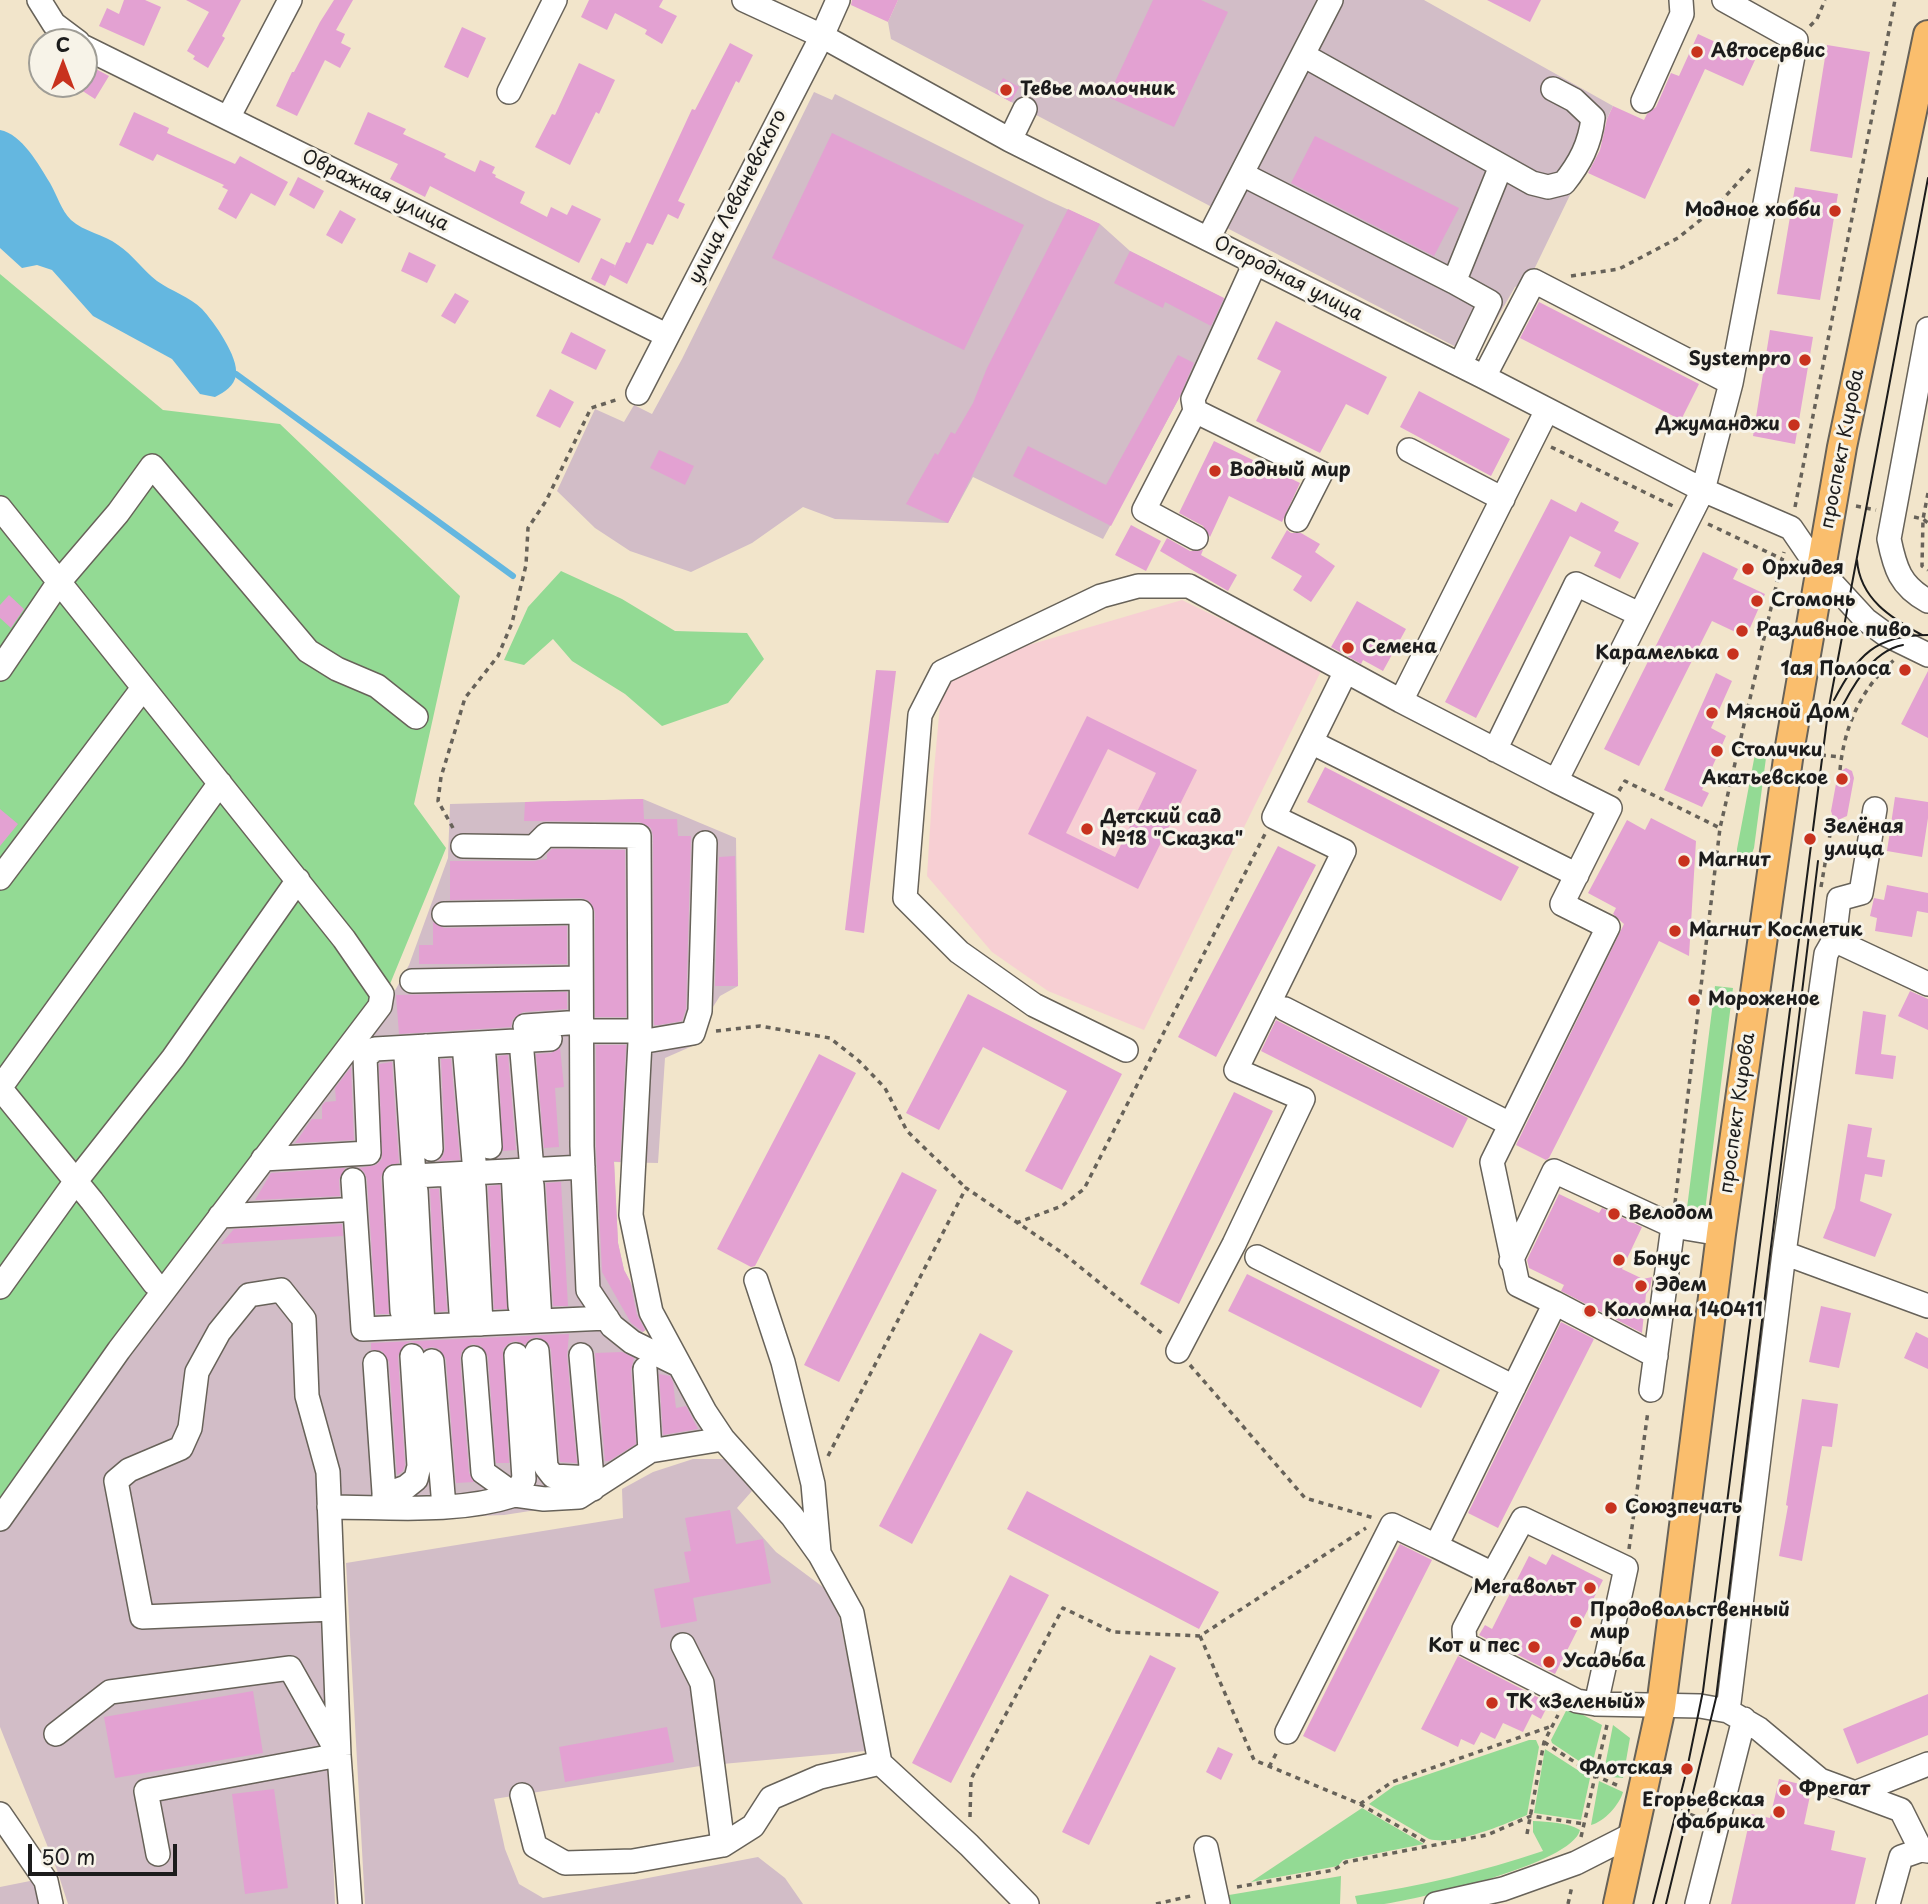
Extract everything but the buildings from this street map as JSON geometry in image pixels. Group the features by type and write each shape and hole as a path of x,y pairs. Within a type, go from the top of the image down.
{"main road":[{"name":"проспект Кирова","path":"1618,1904 1661,1707 1721,1234 1789,752 1819,569 1928,35"}],"street":[{"path":"39,0 59,28"},
{"path":"228,118 290,0"},
{"path":"509,92 555,0"},
{"name":"Огородная улица","path":"744,0 821,36 1010,140 1484,377 1703,490 1791,528"},
{"name":"улица Леваневского","path":"638,393 838,0"},
{"path":"1208,239 1331,0"},
{"path":"1643,101 1682,14 1681,0"},
{"path":"1556,781 1703,490 1731,383 1796,40 1724,0"},
{"name":"Овражная улица","path":"98,54 666,335"},
{"path":"1303,55 1532,183 1548,187 1564,183 1580,163 1591,136 1592,118 1574,100 1553,89"},
{"path":"1010,140 1025,109"},
{"path":"1454,282 1501,166"},
{"path":"1242,174 1490,302 1460,365"},
{"path":"1196,538 1144,510 1195,411 1193,399 1255,262"},
{"path":"1484,377 1535,281 1731,383"},
{"path":"1921,597 1896,571 1889,539 1928,329"},
{"path":"1401,701 1547,410"},
{"path":"1195,411 1321,473 1297,520"},
{"path":"1409,450 1503,499"},
{"path":"0,669 59,582 118,513 152,466 308,651 337,669 377,686 416,717"},
{"path":"0,508 298,880 382,994 380,1006 368,1023 119,1350 0,1519"},
{"path":"1791,528 1819,569 1866,620 1885,634 1928,654"},
{"path":"1495,750 1576,584 1639,614"},
{"path":"1126,1050 1034,1005 959,952 905,898 920,715 942,672 1101,596 1138,586 1189,586 1401,701 1610,808 1562,904 1608,927 1492,1162 1518,1285 1656,1356"},
{"path":"1178,1351 1234,1244 1303,1099 1236,1070 1344,851 1274,817 1346,671"},
{"path":"0,878 143,688"},
{"path":"1311,742 1577,874"},
{"path":"154,1283 0,1088 220,783"},
{"path":"1697,1904 1736,1715 1784,1253 1826,954 1834,940 1839,899 1861,893 1875,809"},
{"path":"463,846 534,846 545,835 639,836 640,1036 631,1216 651,1312 723,1439 792,1516 820,1555 852,1614 880,1762 969,1845 1027,1904"},
{"path":"368,1023 388,1034 582,1026 640,1036 692,1033 700,1011 705,843"},
{"path":"0,1287 76,1181 173,1058 298,880"},
{"path":"444,914 581,912 583,1167 588,1290 612,1326 632,1342 680,1365"},
{"path":"1834,940 1927,981"},
{"path":"412,981 582,978"},
{"path":"0,1497 148,1300 154,1283 367,1000 375,984"},
{"path":"1285,1009 1510,1125"},
{"path":"263,1159 369,1153 365,1056 376,1049 416,1052 474,1049 550,1039"},
{"path":"474,1049 490,1147"},
{"path":"474,1049 475,1180 481,1324"},
{"path":"416,1052 431,1149"},
{"path":"416,1052 415,1184 423,1326"},
{"path":"522,1052 526,1175 540,1321"},
{"path":"402,1311 395,1177 415,1184 452,1174 475,1180 583,1167"},
{"path":"1511,1261 1554,1171 1673,1226 1721,1234"},
{"path":"452,1174 461,1312"},
{"path":"520,1307 526,1175"},
{"path":"353,1180 363,1329 607,1318"},
{"path":"220,1216 341,1210"},
{"path":"1651,1390 1673,1226"},
{"path":"1784,1253 1928,1306"},
{"path":"1257,1257 1514,1387"},
{"path":"757,1280 783,1362 813,1484 820,1555"},
{"path":"333,1609 142,1617 116,1480 129,1470 181,1448 190,1428 197,1372 219,1332 249,1295 281,1290 304,1319 307,1395 328,1472 339,1755 351,1904"},
{"path":"1436,1546 1555,1303"},
{"path":"515,1495 524,1479 526,1353 546,1467 552,1476 592,1484"},
{"path":"582,1355 592,1484"},
{"path":"384,1501 416,1479 419,1466 422,1358 444,1507"},
{"path":"474,1358 482,1472 515,1495"},
{"path":"375,1363 384,1501"},
{"path":"645,1369 650,1451"},
{"path":"329,1507 384,1501 444,1507 494,1502 515,1495 544,1499 579,1497 592,1484 650,1451 723,1439"},
{"path":"1596,1704 1626,1568 1523,1519 1464,1629 1465,1644 1577,1701 1596,1704 1661,1707 1700,1706 1736,1715 1759,1728 1820,1780 1900,1810 1924,1851 1901,1857 1888,1904"},
{"path":"1287,1732 1392,1525 1493,1574"},
{"path":"683,1645 702,1683 723,1845"},
{"path":"56,1734 110,1692 290,1668 339,1755"},
{"path":"158,1854 146,1791 339,1755"},
{"path":"522,1795 535,1846 565,1863 634,1861 723,1845 753,1826 771,1798 820,1777 880,1762"},
{"path":"1855,1794 1928,1764"},
{"path":"0,1814 33,1858 46,1881 51,1904"},
{"path":"1436,1904 1503,1889 1576,1863 1635,1833"},
{"path":"1206,1848 1216,1898"}],"path":[{"path":"1796,40 1818,19 1825,0"},
{"path":"1673,1226 1720,828 1798,496 1895,0"},
{"path":"1571,276 1619,270 1678,238 1714,209 1776,139"},
{"path":"463,846 438,801 441,777 465,698 498,656 512,623 526,565 528,528 546,501 591,408 638,393"},
{"path":"1533,438 1782,559"},
{"path":"1928,493 1923,519 1922,566 1928,570"},
{"path":"1798,496 1923,519 1928,523"},
{"path":"1840,770 1849,724 1864,692 1880,672 1897,658"},
{"path":"1610,808 1625,781 1720,828"},
{"path":"1016,1223 1062,1206 1084,1189 1274,817"},
{"path":"692,1033 760,1026 830,1038 859,1061 885,1088 907,1131 966,1188 1064,1254 1159,1330 1305,1498 1379,1520 1200,1636 1113,1632 1063,1608 971,1779 969,1845"},
{"path":"813,1484 966,1188"},
{"path":"1626,1568 1651,1390"},
{"path":"1200,1636 1254,1759 1360,1804 1431,1845"},
{"path":"1527,1834 1544,1742 1567,1696"},
{"path":"1156,1904 1216,1898 1334,1870 1346,1862 1487,1835 1531,1816 1584,1824 1607,1723 1596,1704"},
{"path":"1360,1804 1392,1782 1552,1726"}],"shaded area":[{"path":"898,0 1424,0 1613,106 1528,282 1515,287 1485,339 1467,329 1456,347 1227,228 1231,217 891,39 888,22"},
{"path":"814,92 832,100 835,94 1100,224 1130,251 1231,302 1103,539 973,477 948,523 835,519 803,507 752,543 691,572 630,551 595,528 557,491 595,409 624,422 634,405 652,414"},
{"name":"Детский сад №18 \"Сказка\"","path":"1182,600 1322,669 1144,1030 1048,991 992,952 927,876 933,781 941,694 964,664"},
{"path":"643,799 736,838 738,986 720,996 704,1021 697,1044 665,1058 658,1163 614,1162 618,1243 624,1270 654,1325 638,1335 675,1368 696,1405 708,1446 669,1452 620,1477 595,1501 504,1515 319,1520 335,1904 68,1904 0,1727 0,1525 213,1247 386,1007 409,965 448,858 450,804"},
{"path":"693,1459 727,1459 752,1491 737,1508 776,1552 835,1596 866,1751 700,1766 494,1799 505,1849 519,1884 543,1898 758,1857 785,1878 803,1904 365,1904 346,1563 623,1518 622,1489 653,1472"},
{"path":"40,1879 48,1904 0,1904 0,1887"}],"green space":[{"path":"0,274 163,410 280,424 460,596 414,804 446,848 390,984 360,1017 0,1507"},
{"path":"561,571 622,599 675,631 747,633 764,659 728,703 662,726 625,694 572,661 553,639 524,665 504,660 528,607"},
{"path":"1755,754 1764,754 1766,758 1754,848 1747,859 1737,856 1737,849"},
{"path":"1715,986 1733,988 1704,1219 1686,1216"},
{"path":"1568,1707 1602,1725 1591,1769 1552,1743 1551,1740"},
{"path":"1613,1725 1630,1738 1623,1778 1610,1777 1604,1771"},
{"path":"1529,1740 1536,1740 1539,1747 1527,1815 1505,1824 1451,1840 1429,1839 1369,1804 1394,1786"},
{"path":"1545,1749 1590,1778 1581,1820 1534,1813"},
{"path":"1599,1781 1623,1792 1611,1812 1591,1825"},
{"path":"1362,1808 1424,1844 1343,1860 1338,1866 1251,1882"},
{"path":"1533,1821 1563,1824 1580,1830 1571,1843 1551,1855 1492,1878 1402,1901 1357,1904 1355,1896 1450,1878 1543,1851 1533,1832"},
{"path":"1341,1876 1340,1904 1230,1904 1229,1895"}],"water":[{"path":"0,130 16,137 29,151 71,220 118,245 157,281 202,309 219,331 234,359 236,375 229,388 215,397 200,394 172,359 93,316 52,270 37,265 22,268 0,248"}],"waterway":[{"path":"236,374 513,576"}],"tram line":[{"path":"1653,1904 1687,1769 1703,1691 1828,712 1928,178"},
{"path":"1857,560 1864,586 1879,606 1922,635"},
{"path":"1834,700 1851,671 1870,651 1894,639 1928,635"},
{"path":"1837,717 1848,695 1871,663 1903,645"},
{"path":"1666,1904 1716,1698 1818,861"}],"place":[{"name":"Автосервис","path":"1697,52"},
{"name":"Тевье молочник","path":"1006,90"},
{"name":"Модное хобби","path":"1835,211"},
{"name":"Systempro","path":"1805,360"},
{"name":"Джуманджи","path":"1794,425"},
{"name":"Водный мир","path":"1215,471"},
{"name":"Орхидея","path":"1748,569"},
{"name":"Сгомонь","path":"1757,601"},
{"name":"Разливное пиво","path":"1742,631"},
{"name":"Семена","path":"1348,648"},
{"name":"Карамелька","path":"1733,654"},
{"name":"1ая Полоса","path":"1905,670"},
{"name":"Мясной Дом","path":"1712,713"},
{"name":"Столички","path":"1717,751"},
{"name":"Акатьевское","path":"1842,779"},
{"name":"Детский сад №18 \"Сказка\"","path":"1087,829"},
{"name":"Зелёная улица","path":"1810,839"},
{"name":"Магнит","path":"1684,861"},
{"name":"Магнит Косметик","path":"1675,931"},
{"name":"Мороженое","path":"1694,1000"},
{"name":"Велодом","path":"1614,1214"},
{"name":"Бонус","path":"1619,1260"},
{"name":"Эдем","path":"1641,1286"},
{"name":"Коломна 140411","path":"1590,1311"},
{"name":"Союзпечать","path":"1611,1508"},
{"name":"Мегавольт","path":"1590,1588"},
{"name":"Продовольственный мир","path":"1576,1622"},
{"name":"Кот и пес","path":"1534,1647"},
{"name":"Усадьба","path":"1549,1662"},
{"name":"ТК «Зеленый»","path":"1492,1703"},
{"name":"Флотская","path":"1687,1769"},
{"name":"Фрегат","path":"1785,1790"},
{"name":"Егорьевская фабрика","path":"1779,1812"}]}
